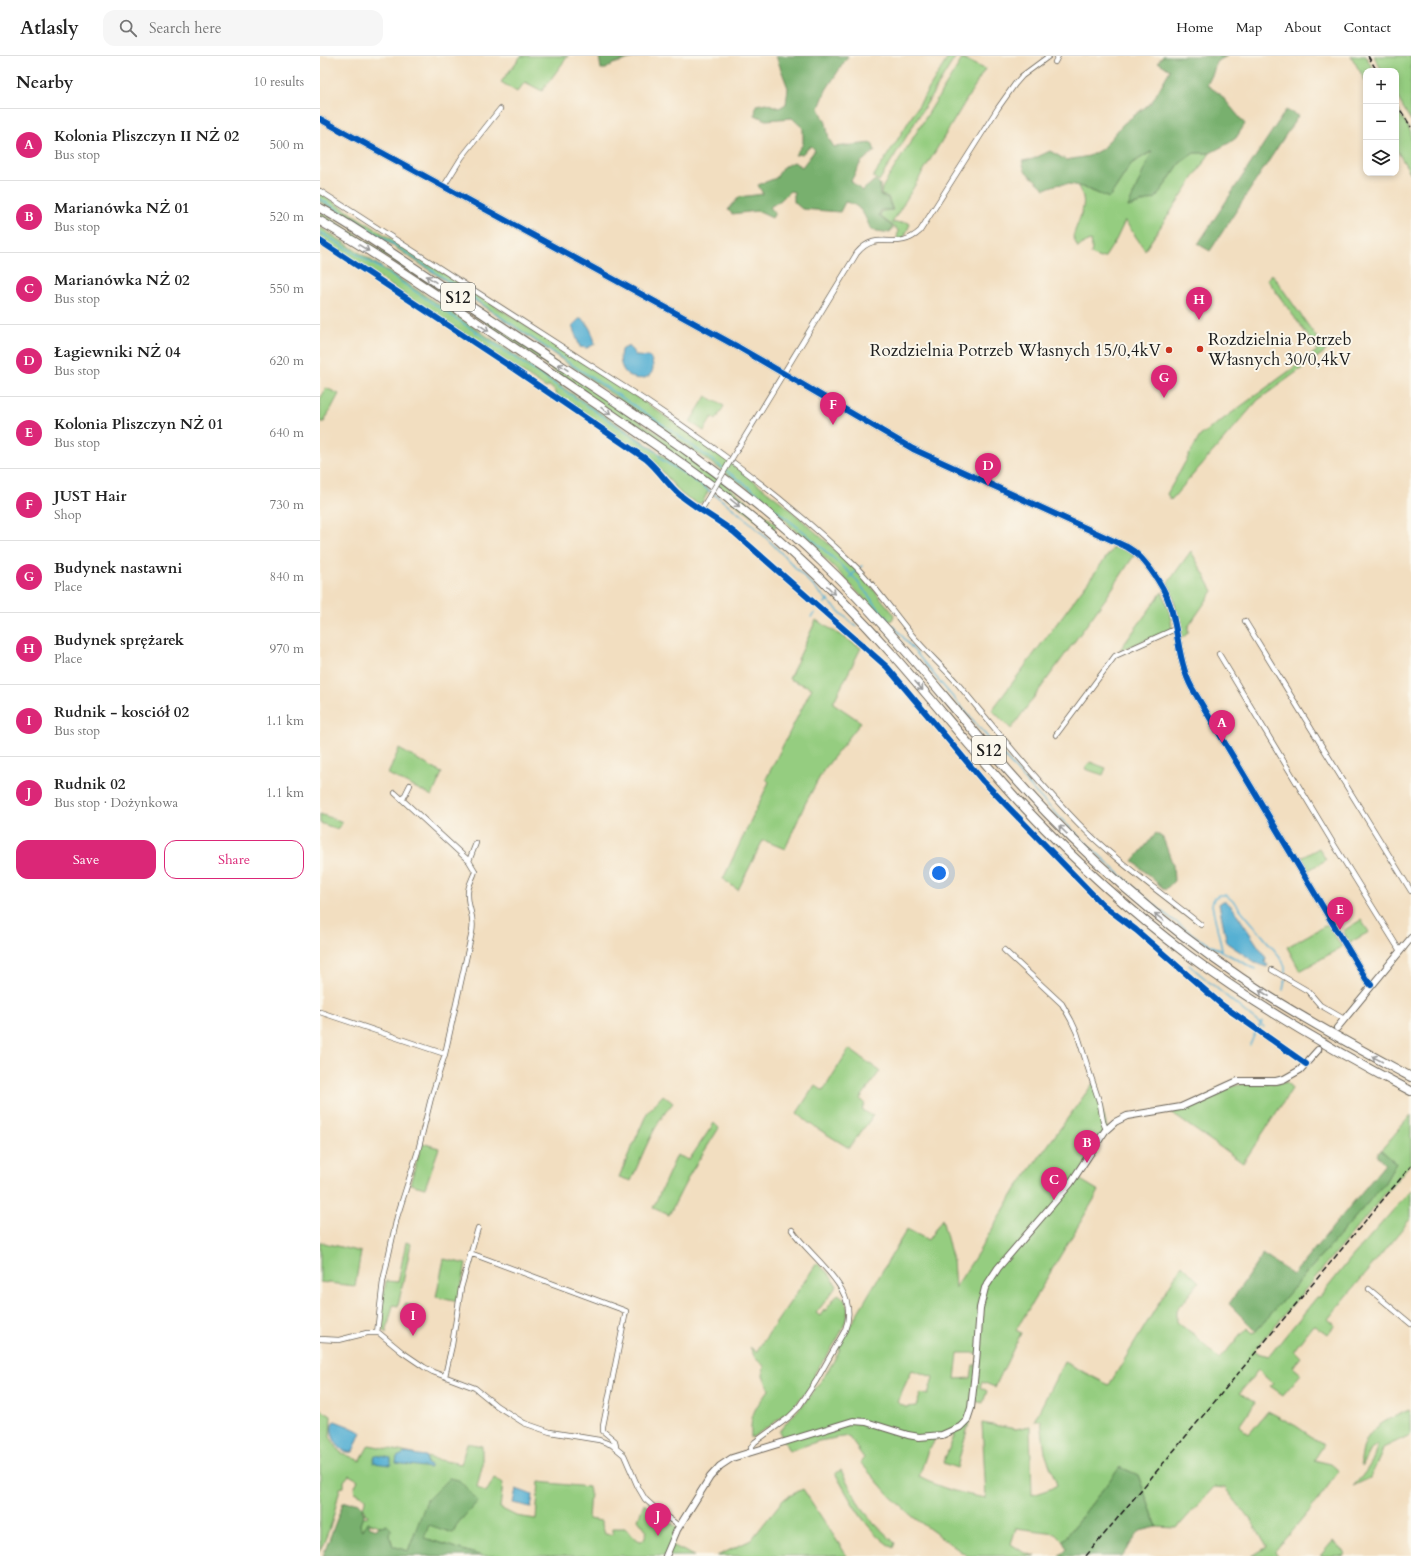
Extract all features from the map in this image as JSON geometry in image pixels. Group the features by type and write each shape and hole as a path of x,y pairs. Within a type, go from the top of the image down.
{"highway":[{"name":"S12","path":"320,208 399,258 602,392 702,461 742,492 798,539 858,598 1029,795 1074,841 1124,887 1195,945 1256,988 1320,1027 1411,1077"},
{"name":"S12","path":"320,221 394,267 468,317 654,443 719,491 787,548 850,609 890,652 1023,806 1065,849 1128,907 1190,956 1264,1007 1314,1038 1411,1091"}],"street":[{"path":"701,510 860,250 869,243 875,241 899,242 906,240 920,231 998,108 1015,84 1022,76 1049,56"},
{"path":"1055,62 1058,56"},
{"path":"444,186 462,157 500,109"},
{"path":"320,119 784,374 923,454 1132,549 1142,558 1163,590 1170,606 1181,662 1192,688 1371,985"},
{"path":"320,191 643,398 691,431 762,484 824,538 866,578 912,636 942,666 1030,771 1078,823 1121,860 1202,925"},
{"path":"320,241 640,454 656,468 676,492 735,533 887,667 983,781 1103,905 1136,930 1222,1005 1306,1064"},
{"path":"1245,621 1329,760 1411,891"},
{"path":"1056,735 1116,656 1175,629"},
{"path":"1219,654 1400,951"},
{"path":"403,800 410,785"},
{"path":"377,1332 383,1281 397,1217 418,1150 431,1098 445,1054 473,926 473,917 468,894 469,886 475,871 469,861 395,793"},
{"path":"469,861 476,843"},
{"path":"1337,1028 1411,938"},
{"path":"1004,950 1062,1004 1077,1033 1100,1104 1104,1126 1106,1129"},
{"path":"1272,970 1308,990 1320,1005 1344,1019"},
{"path":"320,1012 445,1054"},
{"path":"666,1556 669,1546 679,1526 717,1468 730,1459 853,1421 866,1422 908,1436 919,1437 947,1433 963,1426 968,1418 971,1408 980,1308 985,1288 998,1268 1070,1184 1106,1129 1115,1122 1127,1116 1181,1107 1238,1081 1273,1082 1282,1080 1294,1075 1318,1050"},
{"path":"445,1376 452,1345 460,1294 478,1228"},
{"path":"752,1452 751,1447 755,1442 788,1418 803,1401 848,1324 849,1313 847,1304 835,1280 792,1230"},
{"path":"470,1253 626,1310 603,1426 603,1431 615,1441 616,1447"},
{"path":"1370,1289 1411,1324"},
{"path":"320,1339 342,1339 377,1332 402,1352 427,1369 475,1388 504,1410 534,1427 550,1432 599,1440 616,1447 625,1456 638,1488 645,1499 679,1526"}],"green space":[{"path":"521,56 568,56 542,91 525,82 517,92 501,82"},
{"path":"599,56 639,56 613,64 606,69 601,69"},
{"path":"776,56 848,56 826,90 819,108 826,123 829,139 834,147 872,143 875,151 861,162 851,181 862,191 875,180 880,184 880,195 888,198 892,210 881,210 879,216 893,227 890,233 871,230 862,212 855,205 845,202 840,212 802,209 794,202 794,192 790,191 781,200 770,207 775,213 772,218 757,211 732,214 728,210 739,197 763,194 758,185 776,178 783,167 794,162 802,167 815,150 811,146 802,154 795,155 803,144 803,128 792,118 766,120 755,115 756,105 766,103 779,108 786,104 788,88"},
{"path":"949,56 956,56 879,181 873,177"},
{"path":"1163,56 1227,56 1216,62 1213,73 1207,85 1220,94 1245,124 1236,138 1210,153 1194,153 1180,163 1156,198 1128,207 1152,151 1131,164 1109,198 1085,188 1070,184 1062,184 1045,189 1025,171 1022,161 1033,159 1050,151 1066,160 1089,156 1102,149 1123,124 1152,102 1170,70 1158,62"},
{"path":"1351,56 1366,56 1372,68 1363,68 1363,77"},
{"path":"1374,56 1411,56 1411,121 1399,100 1399,68 1380,68"},
{"path":"962,59 985,69 892,223 907,222 910,224 903,240 897,240 898,230 880,216 882,211 893,210 888,197 881,195 882,188"},
{"path":"1286,110 1298,116 1210,251 1198,244"},
{"path":"1399,112 1411,132 1411,174 1399,154"},
{"path":"1153,151 1128,207 1156,198 1180,163 1194,153 1210,153 1145,250 1125,221 1116,240 1105,257 1100,258 1091,254 1091,241 1085,242 1078,248 1073,237 1084,202 1083,196 1077,185 1109,198 1131,164"},
{"path":"320,193 646,403 711,448 785,505 859,572 893,613 894,616 892,620 886,622 831,564 784,519 763,502 763,499 526,335 372,232 320,202"},
{"path":"320,212 376,247 677,446 777,525 772,531 550,368 379,252 320,216"},
{"path":"320,227 463,320 634,435 709,489 703,502 698,504 681,494 654,462 555,394 555,391 549,386 546,388 320,239"},
{"path":"1272,274 1326,351 1258,400 1171,500 1167,494 1200,436 1318,350 1267,279"},
{"path":"326,388 339,394 324,422 320,422 320,399"},
{"path":"706,396 724,406 716,420 712,417 704,431 690,422"},
{"path":"1117,543 1135,554 1106,598 1011,729 992,710"},
{"path":"1191,551 1213,591 1188,627 1188,633 1182,638 1173,597 1167,584"},
{"path":"1162,592 1170,613 1172,629 1119,651"},
{"path":"816,620 861,648 833,703 861,722 823,771 805,804 785,849 763,840 738,890 723,879 769,782 766,779 812,688 789,679"},
{"path":"399,749 442,773 432,796 388,774"},
{"path":"1090,762 1106,768 1103,775 1085,769"},
{"path":"320,814 343,822 337,829 320,823"},
{"path":"1156,833 1163,838 1173,865 1174,881 1165,890 1133,861"},
{"path":"1319,848 1326,860 1307,871 1299,859"},
{"path":"1361,920 1369,932 1349,943 1343,931"},
{"path":"1328,924 1342,947 1300,971 1287,947"},
{"path":"849,1049 880,1071 860,1099 865,1104 862,1110 873,1116 849,1148 810,1124 797,1113 815,1085 823,1091"},
{"path":"1094,1082 1108,1131 1079,1175 1079,1179 1099,1191 1016,1330 1021,1333 995,1387 982,1382 980,1387 987,1391 983,1403 974,1401 957,1468 943,1463 955,1434 934,1440 933,1444 928,1450 919,1477 951,1490 986,1498 982,1423 1016,1429 1030,1426 1032,1495 1057,1485 1045,1453 1041,1421 1034,1421 1064,1362 1109,1385 1182,1265 1199,1282 1176,1311 1176,1322 1195,1335 1219,1359 1247,1328 1253,1333 1256,1331 1384,1184 1396,1163 1381,1150 1411,1115 1411,1163 1253,1352 1269,1356 1317,1297 1320,1297 1351,1258 1411,1190 1411,1218 1328,1319 1335,1325 1327,1335 1313,1325 1294,1350 1301,1357 1293,1367 1301,1374 1283,1395 1270,1386 1273,1384 1258,1370 1240,1393 1255,1403 1239,1426 1249,1434 1268,1411 1296,1426 1324,1445 1314,1460 1331,1464 1339,1471 1311,1509 1275,1552 1278,1556 1252,1556 1267,1547 1253,1523 1225,1488 1214,1487 1177,1528 1157,1527 1138,1475 1120,1467 1063,1541 1055,1533 1016,1528 1011,1544 1023,1552 1035,1556 967,1556 913,1517 890,1496 860,1462 864,1458 848,1436 819,1441 789,1451 779,1431 820,1382 834,1360 840,1349 837,1348 907,1229 928,1240 942,1219 953,1261 955,1288 1016,1189","holes":["958,1353 978,1353 977,1365 973,1365 971,1378 955,1379","912,1370 933,1377 928,1395 921,1393 916,1406 905,1407 897,1402"]},
{"path":"1287,1082 1292,1089 1243,1163 1171,1113 1187,1108 1218,1092 1234,1086"},
{"path":"663,1095 673,1103 654,1130 631,1181 619,1177 647,1113"},
{"path":"714,1123 719,1128 690,1174 669,1215 653,1208 677,1155 689,1160"},
{"path":"422,1143 439,1148 425,1188 410,1184"},
{"path":"1381,1150 1396,1163 1384,1184 1256,1331 1229,1304 1262,1254 1293,1275 1385,1164 1377,1155"},
{"path":"320,1242 361,1252 355,1286 320,1282"},
{"path":"406,1242 411,1244 398,1306 393,1305 386,1333 381,1322 381,1315 386,1281 398,1282"},
{"path":"444,1259 466,1264 458,1302 436,1297"},
{"path":"817,1263 829,1274 837,1286 816,1313 820,1316 838,1294 845,1301 847,1311 845,1322 833,1346 814,1374 817,1376 804,1395 780,1418 751,1438 751,1422 754,1411 769,1390 763,1375 764,1366 755,1358 750,1347 756,1352"},
{"path":"405,1304 417,1307 415,1318 402,1315"},
{"path":"320,1409 331,1416 330,1437 340,1452 360,1461 369,1445 461,1464 467,1443 482,1446 482,1467 477,1487 486,1493 494,1478 503,1483 500,1508 516,1516 536,1519 539,1482 589,1487 588,1519 601,1521 605,1534 611,1535 613,1533 613,1528 625,1528 638,1540 641,1541 644,1539 647,1531 638,1519 644,1503 680,1529 672,1545 694,1556 482,1556 424,1538 429,1524 453,1533 458,1523 477,1501 416,1529 408,1551 393,1546 387,1525 379,1526 367,1522 363,1530 360,1529 363,1516 367,1517 368,1515 363,1513 365,1512 363,1508 366,1498 355,1492 354,1488 358,1480 349,1475 344,1481 344,1487 340,1488 332,1522 320,1552"},
{"path":"1409,1410 1411,1414 1411,1434 1383,1448 1370,1478 1353,1486 1365,1472 1372,1461 1376,1450 1377,1444 1371,1450 1362,1466 1361,1457 1368,1437 1386,1421"},
{"path":"1120,1467 1138,1475 1157,1527 1140,1531 1122,1556 1059,1556 1067,1548 1063,1541"},
{"path":"841,1470 860,1506 874,1523 895,1543 893,1548 874,1533 860,1514 835,1473"},
{"path":"449,1478 459,1480 478,1501 458,1523 453,1533 429,1525 424,1538 482,1556 323,1556 343,1503 355,1502 359,1503 363,1508 362,1510 364,1514 360,1524 361,1529 363,1530 367,1522 370,1523 369,1526 377,1529 379,1526 387,1525 391,1529 390,1538 393,1546 408,1551 427,1500"},
{"path":"803,1489 847,1556 717,1556 751,1540 782,1501"},
{"path":"1333,1541 1346,1553 1343,1556 1320,1556"}],"water":[{"path":"579,319 583,319 585,321 594,338 595,344 587,348 580,347 572,326"},
{"path":"629,346 636,356 650,357 653,367 651,373 646,378 638,379 631,377 624,371 621,362 621,350"},
{"path":"1226,901 1233,908 1266,958 1265,963 1268,965 1267,967 1258,964 1227,943 1219,904"},
{"path":"335,1421 361,1432 353,1452 343,1450 333,1438 332,1427 333,1422"},
{"path":"405,1453 426,1456 427,1464 430,1465 430,1468 396,1463 397,1457"},
{"path":"375,1455 391,1458 391,1465 373,1463"},
{"path":"516,1489 533,1495 531,1507 513,1503"}],"waterway":[{"path":"320,199 395,245 536,341 665,426 764,498 768,504 804,532 852,575 888,620"},
{"path":"320,232 380,268 658,453 661,459 712,492 759,531 831,604 857,627"},
{"path":"850,577 856,571"},
{"path":"825,603 828,599"},
{"path":"811,617 815,613"},
{"path":"893,625 945,688 1036,793 1069,827 1165,914 1201,940 1255,969"},
{"path":"1222,950 1212,905 1214,898 1219,895 1226,895 1236,904 1281,958 1285,967 1285,974"},
{"path":"1189,965 1264,1027"},
{"path":"1283,990 1285,980"},
{"path":"1259,1027 1262,1022"},
{"path":"1250,1045 1256,1031"}],"tunnel":[{"path":"1318,1050 1334,1030"}],"railway":[{"path":"1368,56 1375,68"},
{"path":"1397,104 1411,127"},
{"path":"1086,1556 1411,1166"}],"cycle path":[{"path":"320,119 738,347 913,449 1127,547 1134,552 1151,570 1159,582 1170,605 1181,658 1187,678 1192,688 1371,985"},
{"path":"320,241 508,365 646,459 680,495 735,533 887,667 983,781 1103,905 1136,930 1222,1005 1306,1064"}],"place":[{"name":"Budynek sprężarek","path":"1199,320"},
{"name":"Rozdzielnia Potrzeb Własnych 30/0,4kV","path":"1200,349"},
{"name":"Rozdzielnia Potrzeb Własnych 15/0,4kV","path":"1169,350"},
{"name":"Budynek nastawni","path":"1164,398"},
{"name":"JUST Hair","path":"833,425"},
{"name":"Łagiewniki NŻ 04","path":"988,486"},
{"name":"Kolonia Pliszczyn II NŻ 02","path":"1222,743"},
{"name":"Kolonia Pliszczyn NŻ 01","path":"1340,930"},
{"name":"Marianówka NŻ 01","path":"1087,1163"},
{"name":"Marianówka NŻ 02","path":"1054,1200"},
{"name":"Rudnik - kosciół 02","path":"413,1336"},
{"name":"Rudnik 02","path":"658,1536"}]}
